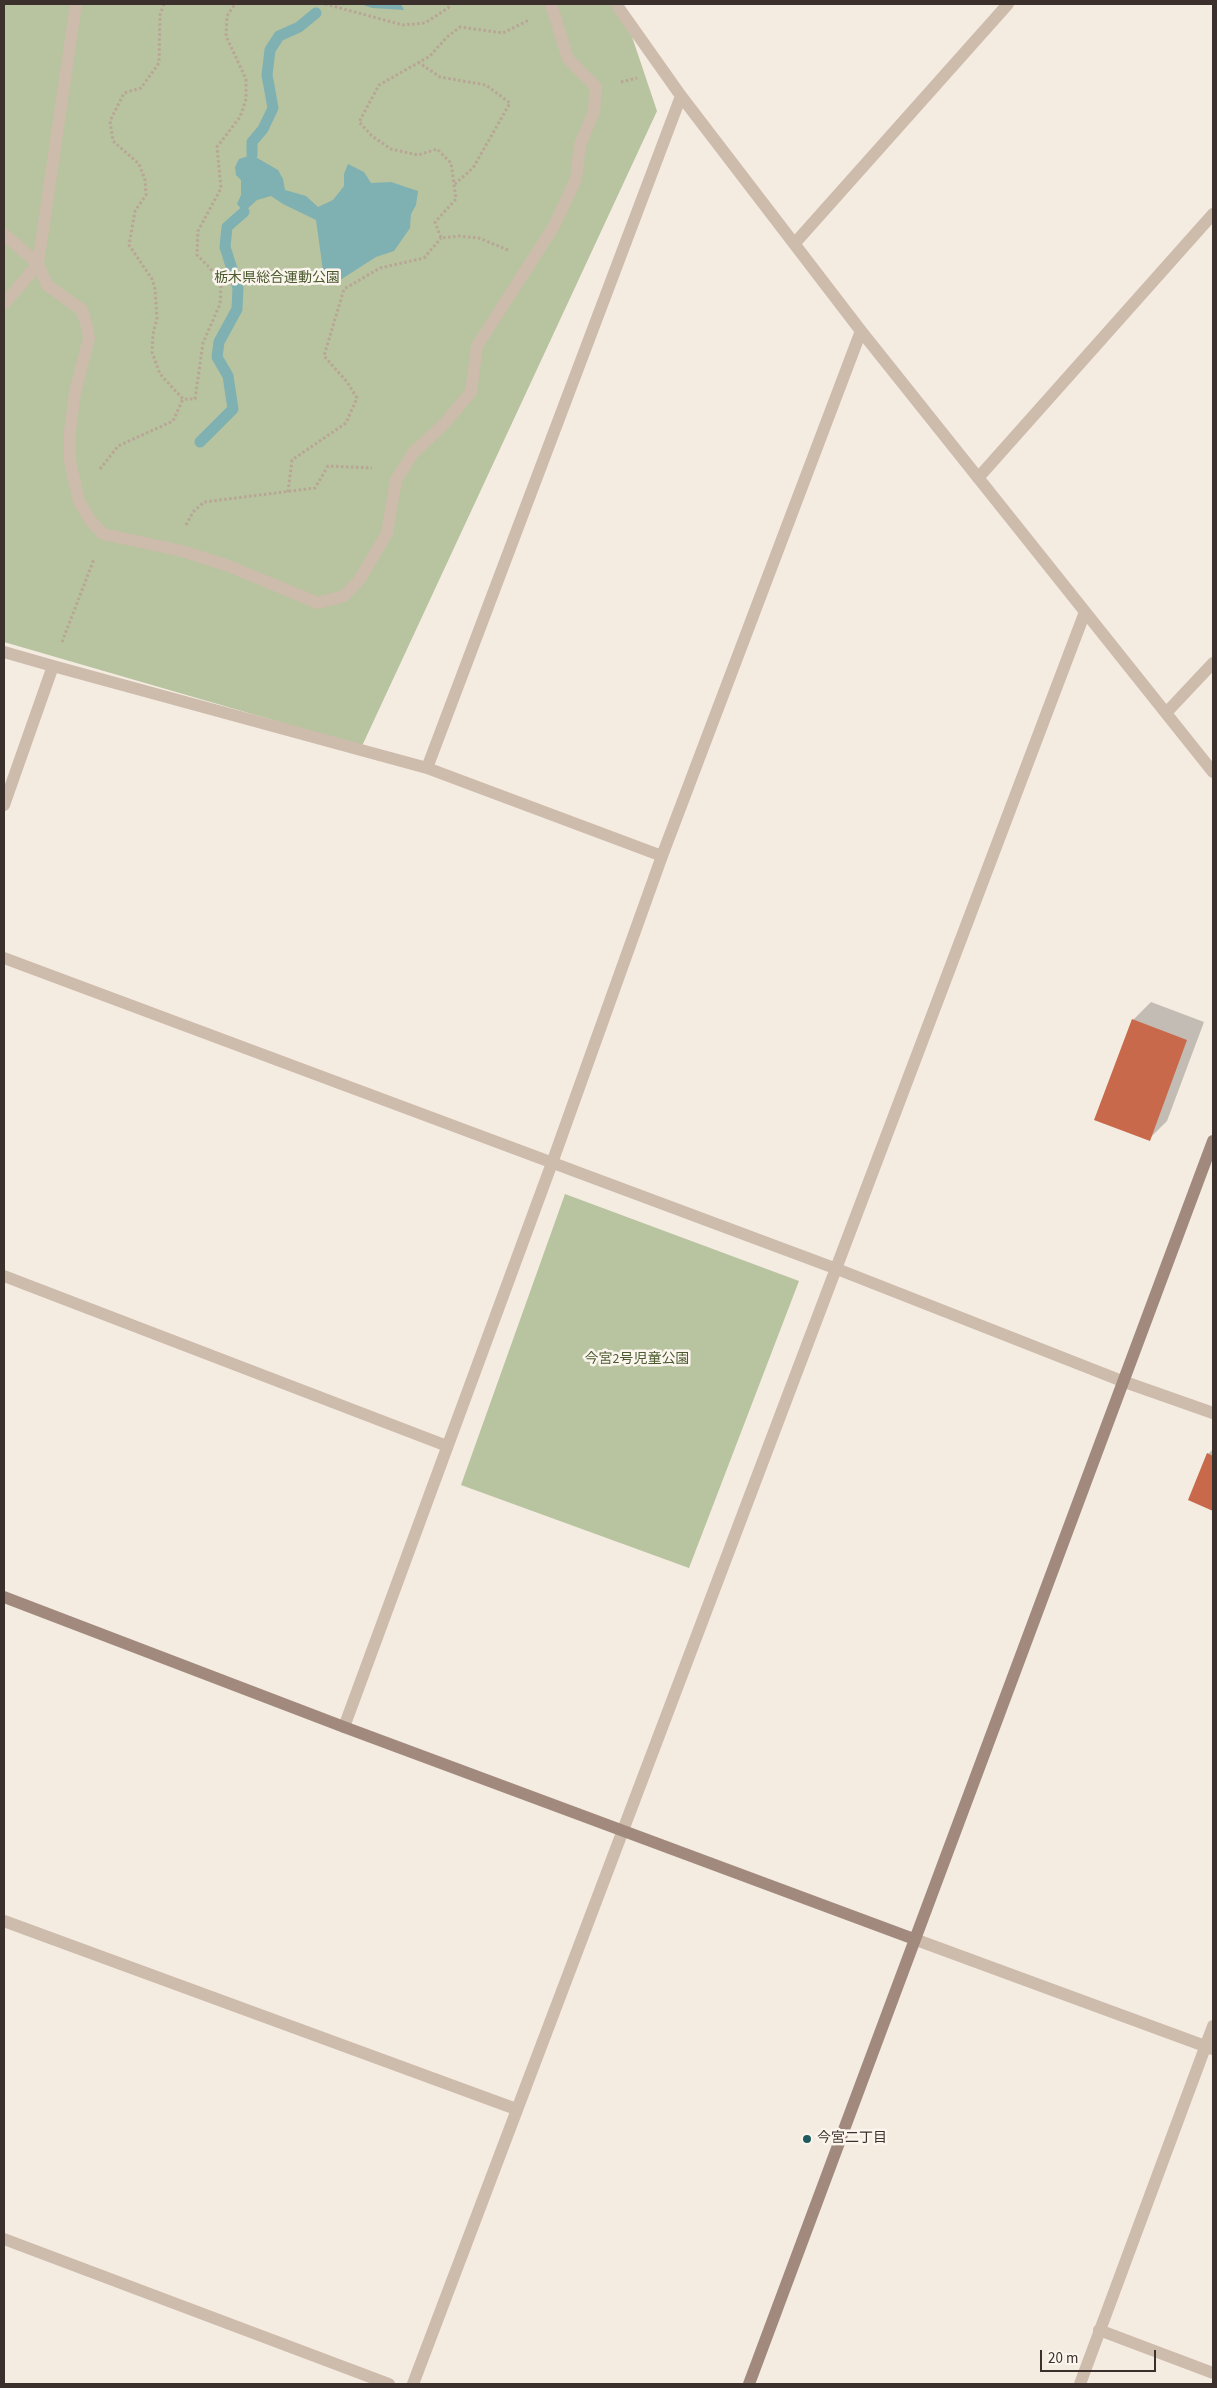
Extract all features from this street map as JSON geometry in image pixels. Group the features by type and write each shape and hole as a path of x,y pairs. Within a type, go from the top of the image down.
{"street":[{"path":"4,304 38,264 76,4"},
{"path":"616,4 681,96 861,332 1213,772"},
{"path":"795,243 1008,4"},
{"path":"4,234 38,264 47,285 82,310 89,338 75,392 70,431 70,461 80,501 90,520 104,534 182,551 226,565 318,603 344,596 360,579 386,533 396,480 413,452 444,424 471,392 477,346 546,239 576,179 580,145 594,111 596,88 568,59 551,6"},
{"path":"427,768 681,96"},
{"path":"978,478 1213,214"},
{"path":"344,1727 552,1163 662,856 861,332"},
{"path":"413,2384 622,1829 1086,612"},
{"path":"4,652 427,768 662,856"},
{"path":"1166,714 1213,663"},
{"path":"4,805 53,666"},
{"path":"4,958 837,1269 1122,1380 1213,1413"},
{"path":"749,2384 1122,1380 1213,1141"},
{"path":"4,1276 447,1446"},
{"path":"4,1597 344,1727 1209,2048"},
{"path":"4,1921 516,2109"},
{"path":"1080,2384 1099,2330 1209,2048 1213,2026"},
{"path":"4,2239 390,2384"},
{"path":"1099,2330 1213,2373"}],"path":[{"path":"164,4 159,24 159,63 141,88 124,94 110,122 113,141 139,164 144,180 146,195 134,211 129,245 152,279 155,289 157,318 153,334 152,352 160,374 183,399 195,399 203,343 220,304 222,286 210,268 197,255 198,231 221,188 217,147 240,117 246,98 246,79 226,36 227,16 236,4"},
{"path":"325,4 403,25 425,23 451,4"},
{"path":"441,238 435,222 456,199 451,163 437,149 418,155 390,149 372,136 359,122 379,85 430,56 447,37 460,27 503,33 551,6"},
{"path":"418,62 440,78 486,85 510,103 473,168 455,185"},
{"path":"596,88 665,72"},
{"path":"288,492 292,460 346,423 357,398 324,356 344,288 380,268 424,258 441,238 460,236 479,238 514,253 546,239"},
{"path":"80,501 90,483 118,446 173,421 183,399"},
{"path":"182,551 184,528 193,512 204,502 315,488 328,466 403,469"},
{"path":"53,666 104,534"}],"green space":[{"name":"栃木県総合運動公園","path":"4,4 621,4 657,111 362,746 4,642"},
{"name":"今宮2号児童公園","path":"565,1194 799,1281 689,1568 461,1485"}],"water":[{"path":"361,4 401,4 404,10 372,8"},
{"path":"252,155 278,170 283,179 285,190 306,196 318,207 333,200 344,186 344,174 348,164 364,172 371,183 391,182 418,191 416,205 411,214 410,228 394,251 376,257 337,282 325,285 316,220 271,196 257,200 244,212 237,204 241,195 241,180 236,175 235,167 239,159"}],"building":[{"path":"1132,1019 1187,1040 1150,1141 1094,1120"},
{"path":"1207,1453 1213,1456 1213,1511 1188,1500"}],"waterway":[{"path":"252,155 252,142 263,129 273,108 267,75 270,50 279,36 299,27 316,13"},
{"path":"200,442 233,409 228,376 217,357 219,342 237,309 238,288 225,247 227,227 244,212"}],"place":[{"name":"今宮二丁目","path":"807,2139"}]}
